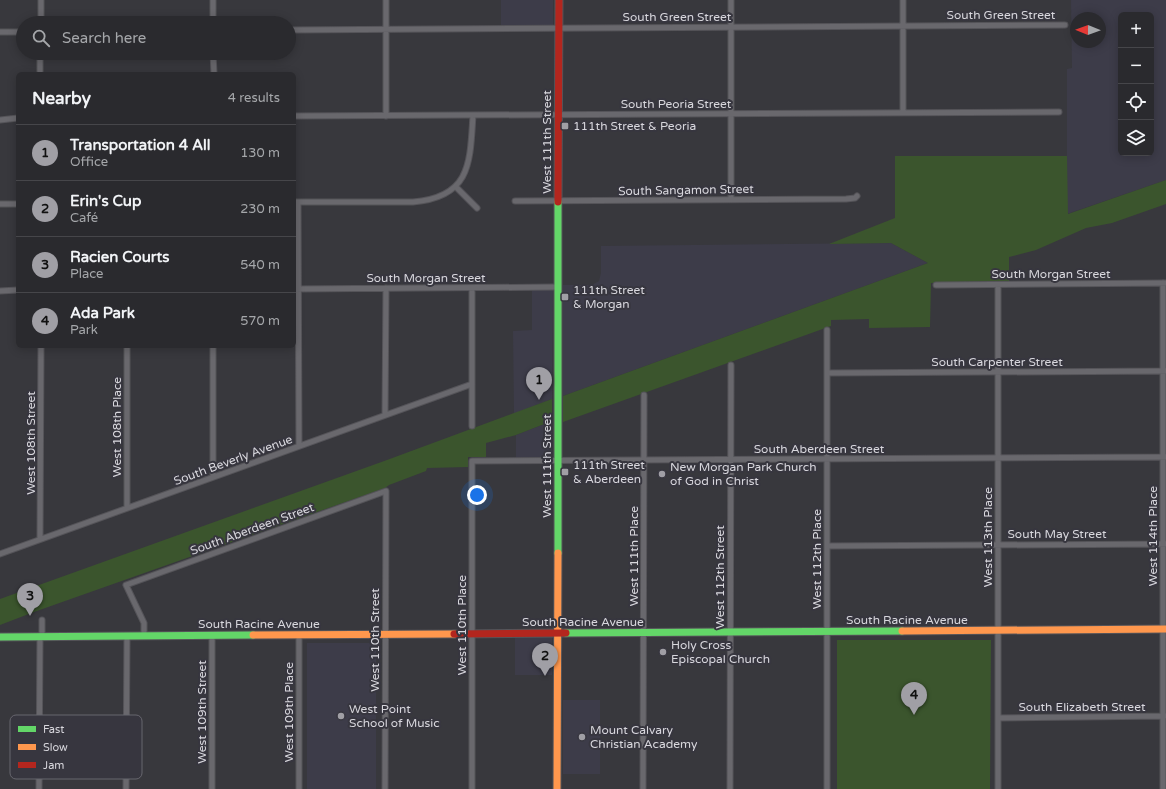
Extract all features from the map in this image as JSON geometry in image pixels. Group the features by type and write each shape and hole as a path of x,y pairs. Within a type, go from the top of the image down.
{"street":[{"path":"40,16 41,0"},
{"path":"213,0 213,16"},
{"path":"386,0 386,116"},
{"name":"West 111th Street","path":"557,789 559,0"},
{"path":"731,0 731,199"},
{"path":"903,0 903,113"},
{"name":"South Green Street","path":"296,30 1065,25"},
{"path":"0,32 16,32"},
{"path":"40,60 40,71"},
{"path":"214,60 214,72"},
{"name":"South Peoria Street","path":"296,116 1059,112"},
{"path":"299,446 296,202 422,201 438,197 456,187 466,171 470,160 473,115"},
{"path":"0,120 16,118"},
{"path":"456,187 478,208"},
{"name":"South Sangamon Street","path":"515,201 851,199 857,196"},
{"path":"0,204 16,204"},
{"name":"South Morgan Street","path":"936,285 1165,283"},
{"name":"West 114th Place","path":"1163,789 1165,716 1165,283"},
{"name":"West 113th Place","path":"998,285 998,789"},
{"name":"South Morgan Street","path":"296,289 558,287"},
{"path":"385,415 386,288"},
{"path":"472,288 472,426"},
{"path":"0,290 16,290"},
{"name":"West 112th Place","path":"827,330 827,789"},
{"name":"West 108th Street","path":"40,539 41,348"},
{"name":"West 108th Place","path":"127,348 127,508"},
{"path":"213,348 213,477"},
{"name":"West 112th Street","path":"730,789 731,366"},
{"name":"South Carpenter Street","path":"827,373 1165,371"},
{"name":"South Beverly Avenue","path":"0,554 472,384"},
{"name":"West 111th Place","path":"643,789 644,394"},
{"name":"South Aberdeen Street","path":"472,462 1165,457"},
{"name":"West 110th Place","path":"472,462 472,789"},
{"name":"South Aberdeen Street","path":"144,636 144,623 126,585 386,491"},
{"name":"West 110th Street","path":"385,789 386,491"},
{"name":"South May Street","path":"827,546 1165,544"},
{"path":"40,715 42,620"},
{"name":"South Racine Avenue","path":"0,637 1165,629"},
{"name":"West 109th Street","path":"212,635 212,789"},
{"name":"West 109th Place","path":"299,635 299,789"},
{"path":"126,715 127,636"},
{"name":"South Elizabeth Street","path":"998,718 1165,716"},
{"path":"39,779 39,789"},
{"path":"126,779 126,789"}],"shaded area":[{"path":"501,0 553,0 553,28 501,28"},
{"path":"1071,0 1166,0 1166,180 1067,214 1067,69 1072,68 1072,48 1106,48 1106,12 1071,12"},
{"path":"891,243 928,263 563,396 563,285 592,285 599,281 601,273 601,246"},
{"path":"532,289 553,289 552,399 514,414 513,331 532,330"},
{"path":"552,421 552,460 516,460 516,435"},
{"path":"515,633 552,633 552,675 515,675"},
{"name":"West Point School of Music","path":"307,643 376,643 376,789 307,789"},
{"name":"Mount Calvary Christian Academy","path":"563,700 600,700 600,774 563,774"}],"green space":[{"path":"895,156 1067,156 1068,214 1166,180 1166,204 1112,223 1086,228 1036,250 1009,257 1009,281 931,283 930,327 869,328 869,319 831,320 831,326 563,422 563,396 928,263 891,243 829,244 895,218"},
{"path":"552,399 552,421 516,435 486,443 486,457 468,457 468,467 427,468 426,471 389,485 385,488 0,625 0,599"},
{"path":"837,640 991,640 990,789 837,789"}],"traffic: fast":[{"path":"558,202 558,553"},
{"path":"566,633 902,631"},
{"path":"0,637 253,635"}],"traffic: slow":[{"path":"557,789 558,553"},
{"path":"902,631 1166,629"},
{"path":"253,635 454,634"}],"traffic: jam":[{"path":"558,202 559,0"},
{"path":"454,634 566,633"}],"place":[{"name":"111th Street & Peoria","path":"565,126"},
{"name":"111th Street & Morgan","path":"565,297"},
{"name":"Transportation 4 All","path":"539,400"},
{"name":"111th Street & Aberdeen","path":"565,472"},
{"name":"New Morgan Park Church of God in Christ","path":"662,474"},
{"name":"Racien Courts","path":"30,616"},
{"name":"Holy Cross Episcopal Church","path":"663,652"},
{"name":"Erin's Cup","path":"545,676"},
{"name":"Ada Park","path":"914,715"},
{"name":"West Point School of Music","path":"341,716"},
{"name":"Mount Calvary Christian Academy","path":"582,737"}]}
